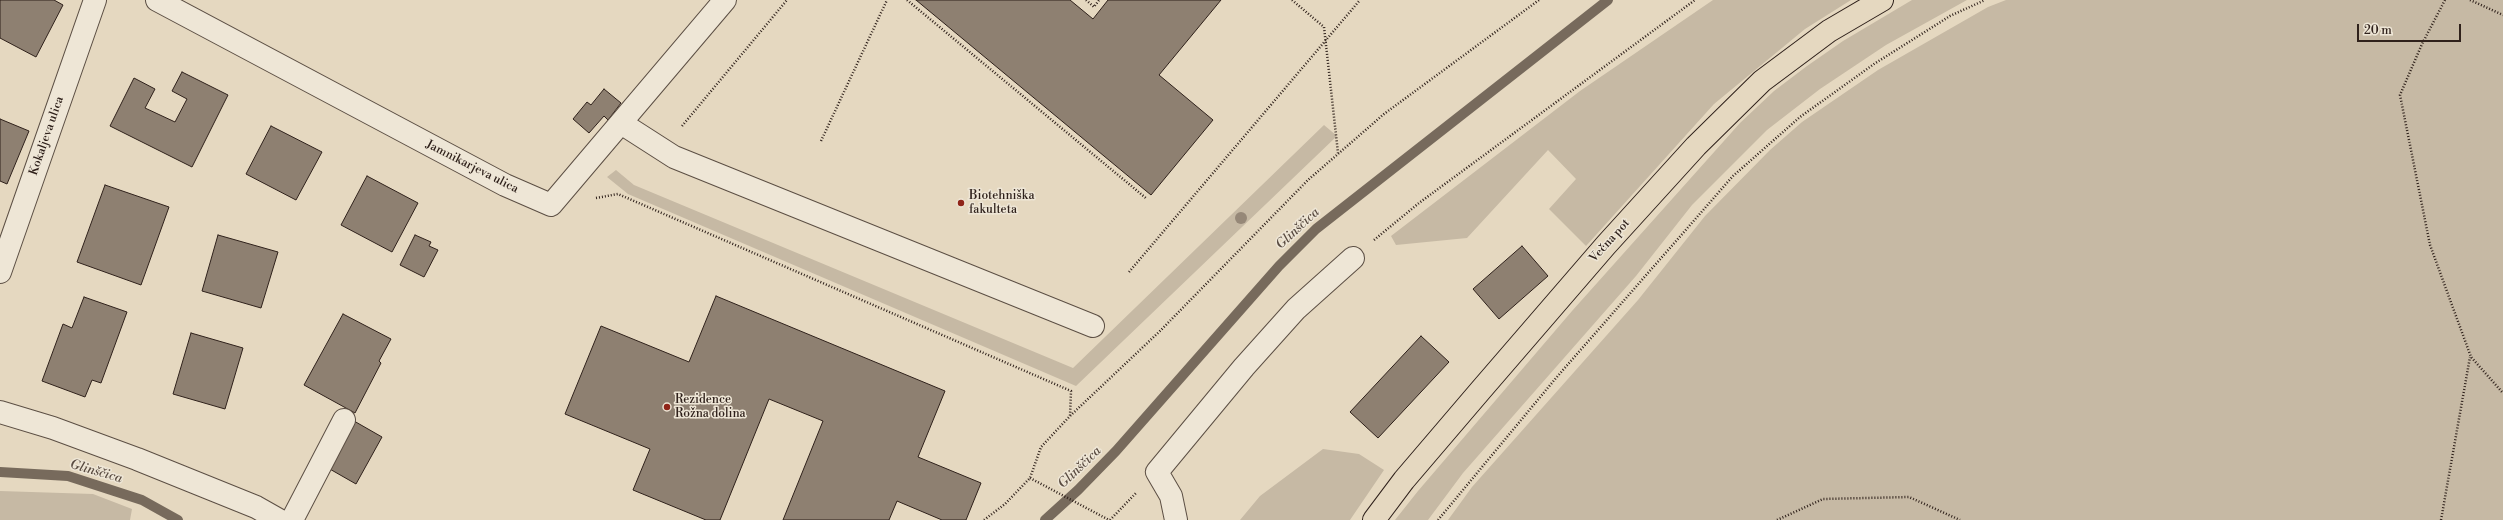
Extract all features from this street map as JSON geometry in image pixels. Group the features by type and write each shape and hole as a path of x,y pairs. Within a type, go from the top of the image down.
{"main road":[{"name":"Večna pot","path":"1374,520 1404,480 1490,380 1696,146 1762,81 1829,31 1882,0"}],"street":[{"name":"Kokaljeva ulica","path":"0,272 95,0"},
{"name":"Jamnikarjeva ulica","path":"157,0 505,185 551,205"},
{"path":"551,205 725,0"},
{"path":"621,123 674,157 1093,326"},
{"path":"1176,520 1171,496 1157,472 1244,367 1286,321 1352,258"},
{"path":"0,412 53,428 137,459 256,507 279,520"},
{"path":"292,520 344,420"}],"path":[{"path":"662,149 787,0"},
{"path":"821,140 887,0"},
{"path":"907,0 1147,198"},
{"path":"1086,0 1094,6 1099,0"},
{"path":"1292,0 1324,27 1327,41 1338,153"},
{"path":"1130,272 1327,41 1360,0"},
{"path":"984,520 1005,504 1030,478 1041,447 1070,416 1160,331 1308,180 1384,114 1539,0"},
{"path":"1352,258 1419,202 1695,0"},
{"path":"1438,520 1556,378 1733,176 1800,117 1874,64 1950,16 1985,0"},
{"path":"2445,0 2422,44 2400,95 2430,245 2470,357 2503,393"},
{"path":"2470,0 2503,15"},
{"path":"551,205 618,194 1071,391 1070,416"},
{"path":"2440,520 2470,357"},
{"path":"1030,478 1109,520 1157,472"},
{"path":"1777,520 1823,499 1909,497 1960,520"}],"shaded area":[{"path":"1713,0 1851,0 1805,29 1714,104 1586,246 1549,209 1576,179 1548,150 1467,238 1396,245 1391,236 1580,91"},
{"path":"1912,0 1967,0 1886,45 1820,89 1767,130 1692,205 1636,276 1463,473 1428,520 1395,520 1572,311 1740,123 1774,91 1807,66 1843,41"},
{"path":"2006,0 2503,0 2503,520 1448,520 1472,487 1638,300 1705,216 1770,150 1802,122 1878,70 1988,7"},
{"path":"1324,125 1337,136 1076,386 628,194 607,177 616,170 634,185 1073,368"},
{"path":"1323,449 1359,454 1384,470 1350,520 1240,520 1260,496"},
{"path":"0,491 93,494 132,509 130,520 0,520"}],"building":[{"path":"0,0 54,0 63,5 36,57 0,38"},
{"path":"916,0 1070,0 1093,19 1108,0 1221,0 1159,75 1213,120 1151,195"},
{"path":"182,72 228,95 192,167 110,126 134,78 155,89 145,108 175,122 187,99 172,91"},
{"path":"604,89 621,103 608,120 604,116 589,133 573,119 587,102 591,105"},
{"path":"0,119 29,131 7,184 0,181"},
{"path":"271,126 322,152 296,200 246,174"},
{"path":"367,176 418,203 392,252 341,225"},
{"path":"105,185 169,207 141,285 77,262"},
{"path":"218,235 278,252 261,308 202,291"},
{"path":"415,235 431,242 429,246 438,250 424,277 400,265"},
{"path":"1522,246 1548,276 1499,319 1473,289"},
{"name":"Rezidence Rožna dolina","path":"716,296 945,391 918,457 981,483 966,520 942,520 897,501 889,520 783,520 823,421 769,399 720,520 706,520 633,490 650,449 565,414 601,326 689,362"},
{"path":"84,297 127,312 101,383 92,380 85,397 42,381 63,324 72,328"},
{"path":"343,314 391,339 379,361 381,363 355,413 304,385"},
{"path":"191,333 243,348 225,409 173,394"},
{"path":"1421,336 1449,362 1378,438 1350,412"},
{"path":"354,421 382,437 356,484 328,468"}],"waterway":[{"name":"Glinščica","path":"1045,520 1078,490 1116,451 1279,266 1316,229 1608,0"},
{"name":"Glinščica","path":"0,472 68,476 142,500 178,520"}],"place":[{"name":"Biotehniška fakulteta","path":"961,203"},
{"name":"Rezidence Rožna dolina","path":"667,407"}]}
